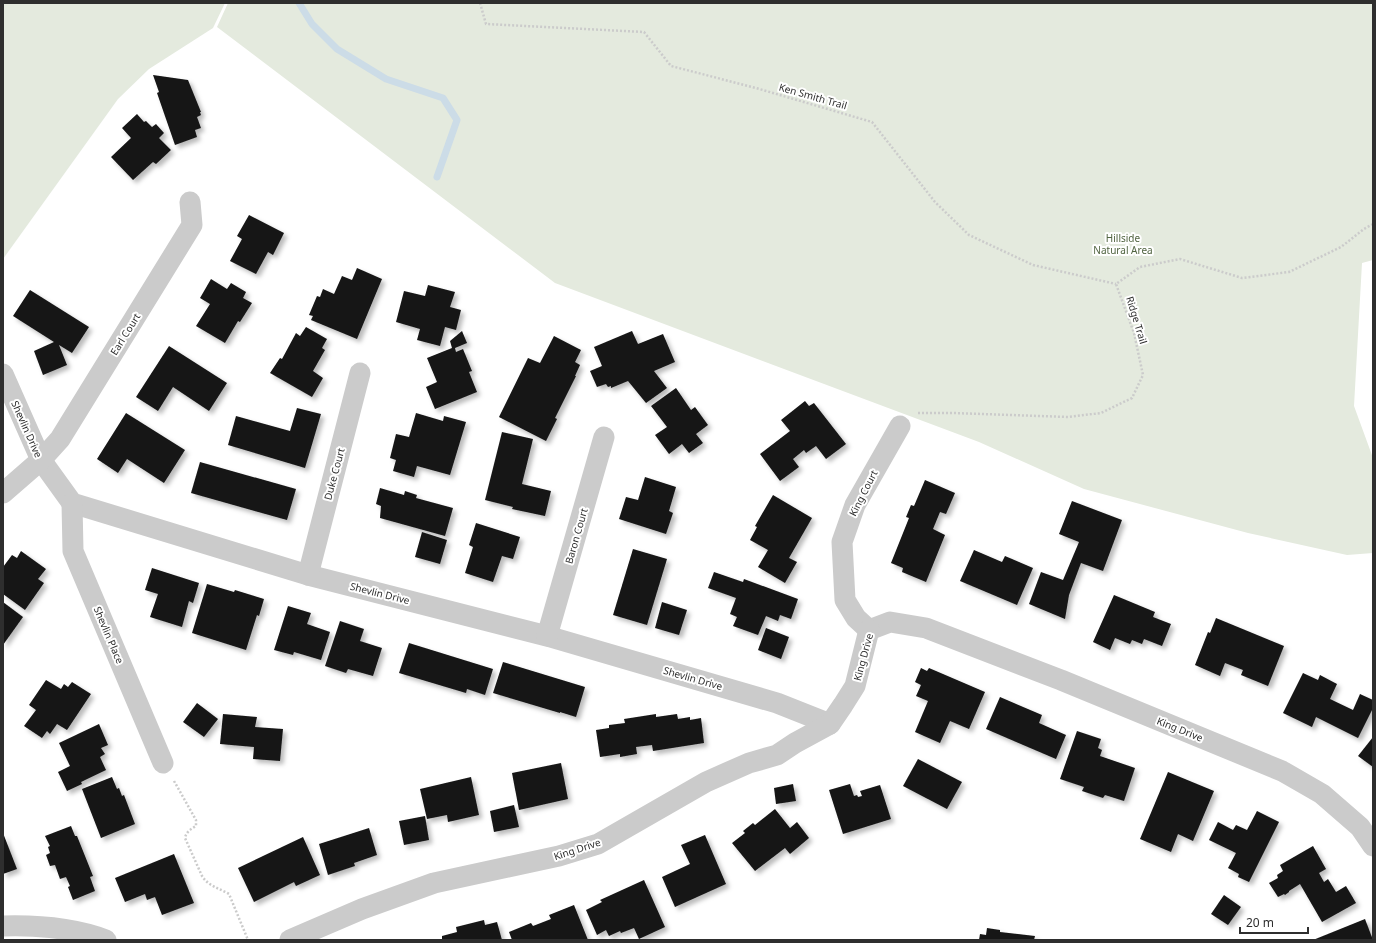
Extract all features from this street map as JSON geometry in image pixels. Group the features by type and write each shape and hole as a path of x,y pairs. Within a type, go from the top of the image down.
{"street":[{"name":"Earl Court","path":"3,493 41,460 60,439 192,225 190,202"},
{"name":"Duke Court","path":"308,575 360,373"},
{"name":"Shevlin Drive","path":"3,374 41,460 72,503 308,575 547,636 777,703 830,724"},
{"name":"King Court","path":"869,630 856,618 845,600 842,542 855,505 900,426"},
{"name":"Baron Court","path":"547,636 604,437"},
{"name":"Shevlin Place","path":"72,503 73,551 163,763"},
{"name":"King Drive","path":"290,940 362,909 434,883 559,856 598,844 706,782 749,763 778,755 795,743 830,724 855,686 869,630 890,622 926,628 1062,680 1282,771 1322,794 1360,827 1373,846"},
{"path":"3,926 53,928 93,935 106,940"}],"path":[{"name":"Ken Smith Trail","path":"480,3 486,24 644,32 671,66 756,88 872,122 934,202 969,235 1033,266 1116,284"},
{"path":"1116,284 1140,267 1180,260 1242,278 1289,272 1342,247 1364,229 1373,224"},
{"name":"Ridge Trail","path":"900,426 915,413 1068,417 1101,413 1132,398 1143,375 1134,333 1116,284"},
{"path":"163,763 196,820 196,826 185,834 185,838 202,876 210,885 229,894 248,940"}],"green space":[{"path":"3,3 225,3 213,28 149,69 118,99 3,259"},
{"name":"Hillside Natural Area","path":"228,3 1373,3 1373,260 1362,263 1354,406 1373,458 1373,553 1347,555 1248,533 1084,489 979,442 555,283 217,27"}],"building":[{"path":"153,75 188,80 201,112 201,115 197,117 201,128 195,130 197,137 175,145 157,93 159,92"},
{"path":"137,114 144,122 146,121 152,127 156,124 164,133 159,138 171,150 156,164 153,162 133,180 111,157 131,138 122,128"},
{"path":"249,215 284,233 273,255 268,252 256,274 230,261 242,239 237,236"},
{"path":"357,268 382,279 357,339 311,320 313,316 309,315 317,296 320,297 323,289 334,294 342,276 352,280"},
{"path":"211,279 227,289 231,283 246,292 243,298 252,303 240,322 238,321 225,343 196,326 210,304 200,298"},
{"path":"428,285 455,292 450,307 461,310 456,330 445,327 440,346 417,340 420,329 396,322 404,291 425,296"},
{"path":"30,290 89,327 72,353 59,345 67,365 43,375 34,351 54,342 13,316"},
{"path":"306,327 327,339 322,348 325,350 313,371 323,378 312,397 270,373 280,358 282,359 296,333 300,336"},
{"path":"462,331 467,343 455,348 456,352 463,349 472,371 469,372 477,392 435,409 426,387 437,382 427,358 452,348 450,341"},
{"path":"632,331 638,344 663,334 675,362 654,371 667,388 646,403 628,381 611,388 611,386 608,387 606,384 597,387 590,371 602,366 594,347"},
{"path":"554,336 581,350 575,362 580,365 546,441 499,417 528,358 540,363"},
{"path":"169,346 227,383 209,411 173,387 158,411 136,397"},
{"path":"676,388 691,410 695,407 708,425 696,434 703,443 689,453 682,444 669,454 655,435 667,427 651,406"},
{"path":"805,401 809,406 814,403 846,444 826,459 816,446 806,453 804,450 793,459 799,467 780,481 760,454 790,431 781,420"},
{"path":"297,408 321,414 305,468 228,445 236,416 290,431"},
{"path":"126,413 185,450 164,483 127,459 118,473 97,459"},
{"path":"416,413 443,421 444,416 466,422 450,475 417,466 414,477 393,471 396,460 390,458 396,434 409,437"},
{"path":"502,432 533,439 522,484 551,491 545,516 512,509 513,507 485,500"},
{"path":"200,462 296,489 287,520 191,493"},
{"path":"645,477 676,487 669,511 673,513 666,534 619,519 626,497 638,500"},
{"path":"925,480 955,493 946,514 940,512 933,529 945,535 926,582 902,572 903,568 891,563 909,518 906,517 911,505 914,506"},
{"path":"380,488 404,495 405,491 417,495 416,498 453,508 445,536 380,518 381,506 376,504"},
{"path":"773,495 812,518 789,558 797,562 785,583 758,567 768,550 750,540 757,527 755,526"},
{"path":"1072,501 1122,520 1103,571 1081,563 1069,595 1065,619 1029,604 1041,572 1063,580 1079,542 1059,534"},
{"path":"476,523 520,537 513,559 502,556 493,582 465,573 473,547 469,545"},
{"path":"422,532 447,540 440,564 415,557"},
{"path":"633,549 667,559 647,625 613,615"},
{"path":"974,550 1002,562 1005,556 1033,568 1017,605 960,581"},
{"path":"21,551 46,569 38,579 44,583 25,610 3,594 3,567 12,555 17,558"},
{"path":"152,568 199,583 193,603 189,601 182,627 150,617 158,594 145,590"},
{"path":"714,572 743,582 744,579 798,599 791,619 780,615 778,621 766,616 758,635 733,626 737,617 730,614 736,598 708,588"},
{"path":"207,584 234,592 235,590 264,599 259,616 257,615 246,650 192,633"},
{"path":"1114,595 1155,612 1153,617 1171,624 1162,646 1144,639 1142,644 1132,640 1130,644 1115,638 1110,650 1093,642"},
{"path":"3,602 23,617 3,645"},
{"path":"662,602 687,610 679,635 655,628"},
{"path":"288,606 311,613 307,624 330,632 321,660 294,652 293,655 274,650"},
{"path":"1216,618 1284,646 1268,686 1241,675 1243,670 1225,663 1220,676 1195,665 1208,632 1210,633"},
{"path":"340,621 364,629 360,641 382,648 373,676 348,669 346,673 325,666"},
{"path":"766,628 789,637 781,659 758,650"},
{"path":"409,643 493,669 485,695 467,689 466,693 399,673"},
{"path":"503,662 585,687 576,717 493,693"},
{"path":"921,668 927,671 929,668 985,692 969,729 950,721 940,743 915,732 928,701 916,696 921,685 915,682"},
{"path":"1303,673 1318,680 1320,675 1337,684 1330,699 1353,710 1360,694 1373,700 1373,708 1358,738 1316,717 1312,727 1283,713"},
{"path":"46,680 61,689 64,684 68,687 72,682 91,694 67,730 57,724 50,734 47,731 42,738 24,726 36,710 29,705"},
{"path":"1000,697 1042,715 1039,723 1066,735 1056,759 986,729"},
{"path":"197,703 218,719 204,737 183,722"},
{"path":"223,714 257,717 255,727 283,729 280,761 253,759 254,747 220,744"},
{"path":"656,714 656,717 677,714 678,719 690,717 690,720 701,718 704,743 653,751 652,745 636,747 637,754 620,757 620,754 600,757 596,730 609,728 609,725 625,723 624,719"},
{"path":"99,724 108,745 101,748 105,754 100,757 106,770 81,782 82,784 67,791 58,772 70,766 59,743"},
{"path":"1077,731 1101,739 1098,748 1102,750 1100,756 1135,768 1124,801 1105,795 1103,798 1082,791 1084,787 1060,779"},
{"path":"1373,737 1373,767 1358,756"},
{"path":"918,759 962,782 947,809 903,786"},
{"path":"561,763 568,799 519,810 512,773"},
{"path":"1168,772 1214,791 1193,841 1178,834 1171,852 1140,839"},
{"path":"112,777 117,789 119,788 122,796 124,795 135,824 101,838 82,789"},
{"path":"471,777 479,815 448,822 447,815 427,819 420,789"},
{"path":"793,784 796,801 776,804 774,788"},
{"path":"850,784 854,796 857,795 858,797 862,796 860,791 880,785 891,819 843,834 829,790"},
{"path":"514,805 519,827 494,832 490,811"},
{"path":"775,809 790,828 797,822 809,838 790,854 785,848 755,871 732,843 745,833 743,831 753,823 755,825"},
{"path":"1257,811 1279,822 1249,882 1238,877 1239,874 1228,868 1236,853 1209,840 1218,822 1233,830 1236,825 1247,830"},
{"path":"425,816 429,840 404,845 399,821"},
{"path":"71,826 75,836 77,836 93,876 90,877 95,891 73,900 68,887 70,886 66,877 60,879 55,865 50,866 46,855 50,853 48,847 50,846 45,836"},
{"path":"369,828 377,855 354,863 355,866 328,875 319,844"},
{"path":"3,833 17,869 3,874"},
{"path":"705,835 726,884 675,907 662,877 690,864 681,845"},
{"path":"303,837 320,875 296,886 294,882 254,902 238,868"},
{"path":"1313,846 1326,869 1319,873 1324,882 1328,879 1336,892 1346,886 1356,903 1322,922 1300,884 1285,895 1284,894 1278,897 1269,883 1278,878 1277,875 1283,871 1280,865"},
{"path":"174,854 194,903 162,915 155,897 147,900 145,894 125,902 115,878"},
{"path":"644,880 665,927 639,939 634,928 621,933 620,931 609,936 606,930 597,935 586,910 602,902 600,900"},
{"path":"1224,895 1241,907 1228,925 1211,914"},
{"path":"574,905 588,940 512,940 509,932 531,923 533,926 551,919 549,915"},
{"path":"1365,919 1373,940 1313,940"},
{"path":"484,920 485,925 497,922 502,940 442,940 442,936 457,932 456,927"},
{"path":"987,928 1000,930 1000,932 1035,936 1034,940 979,940 980,934 986,935"}],"waterway":[{"path":"299,3 312,24 337,49 386,79 443,98 457,120 437,177"}]}
